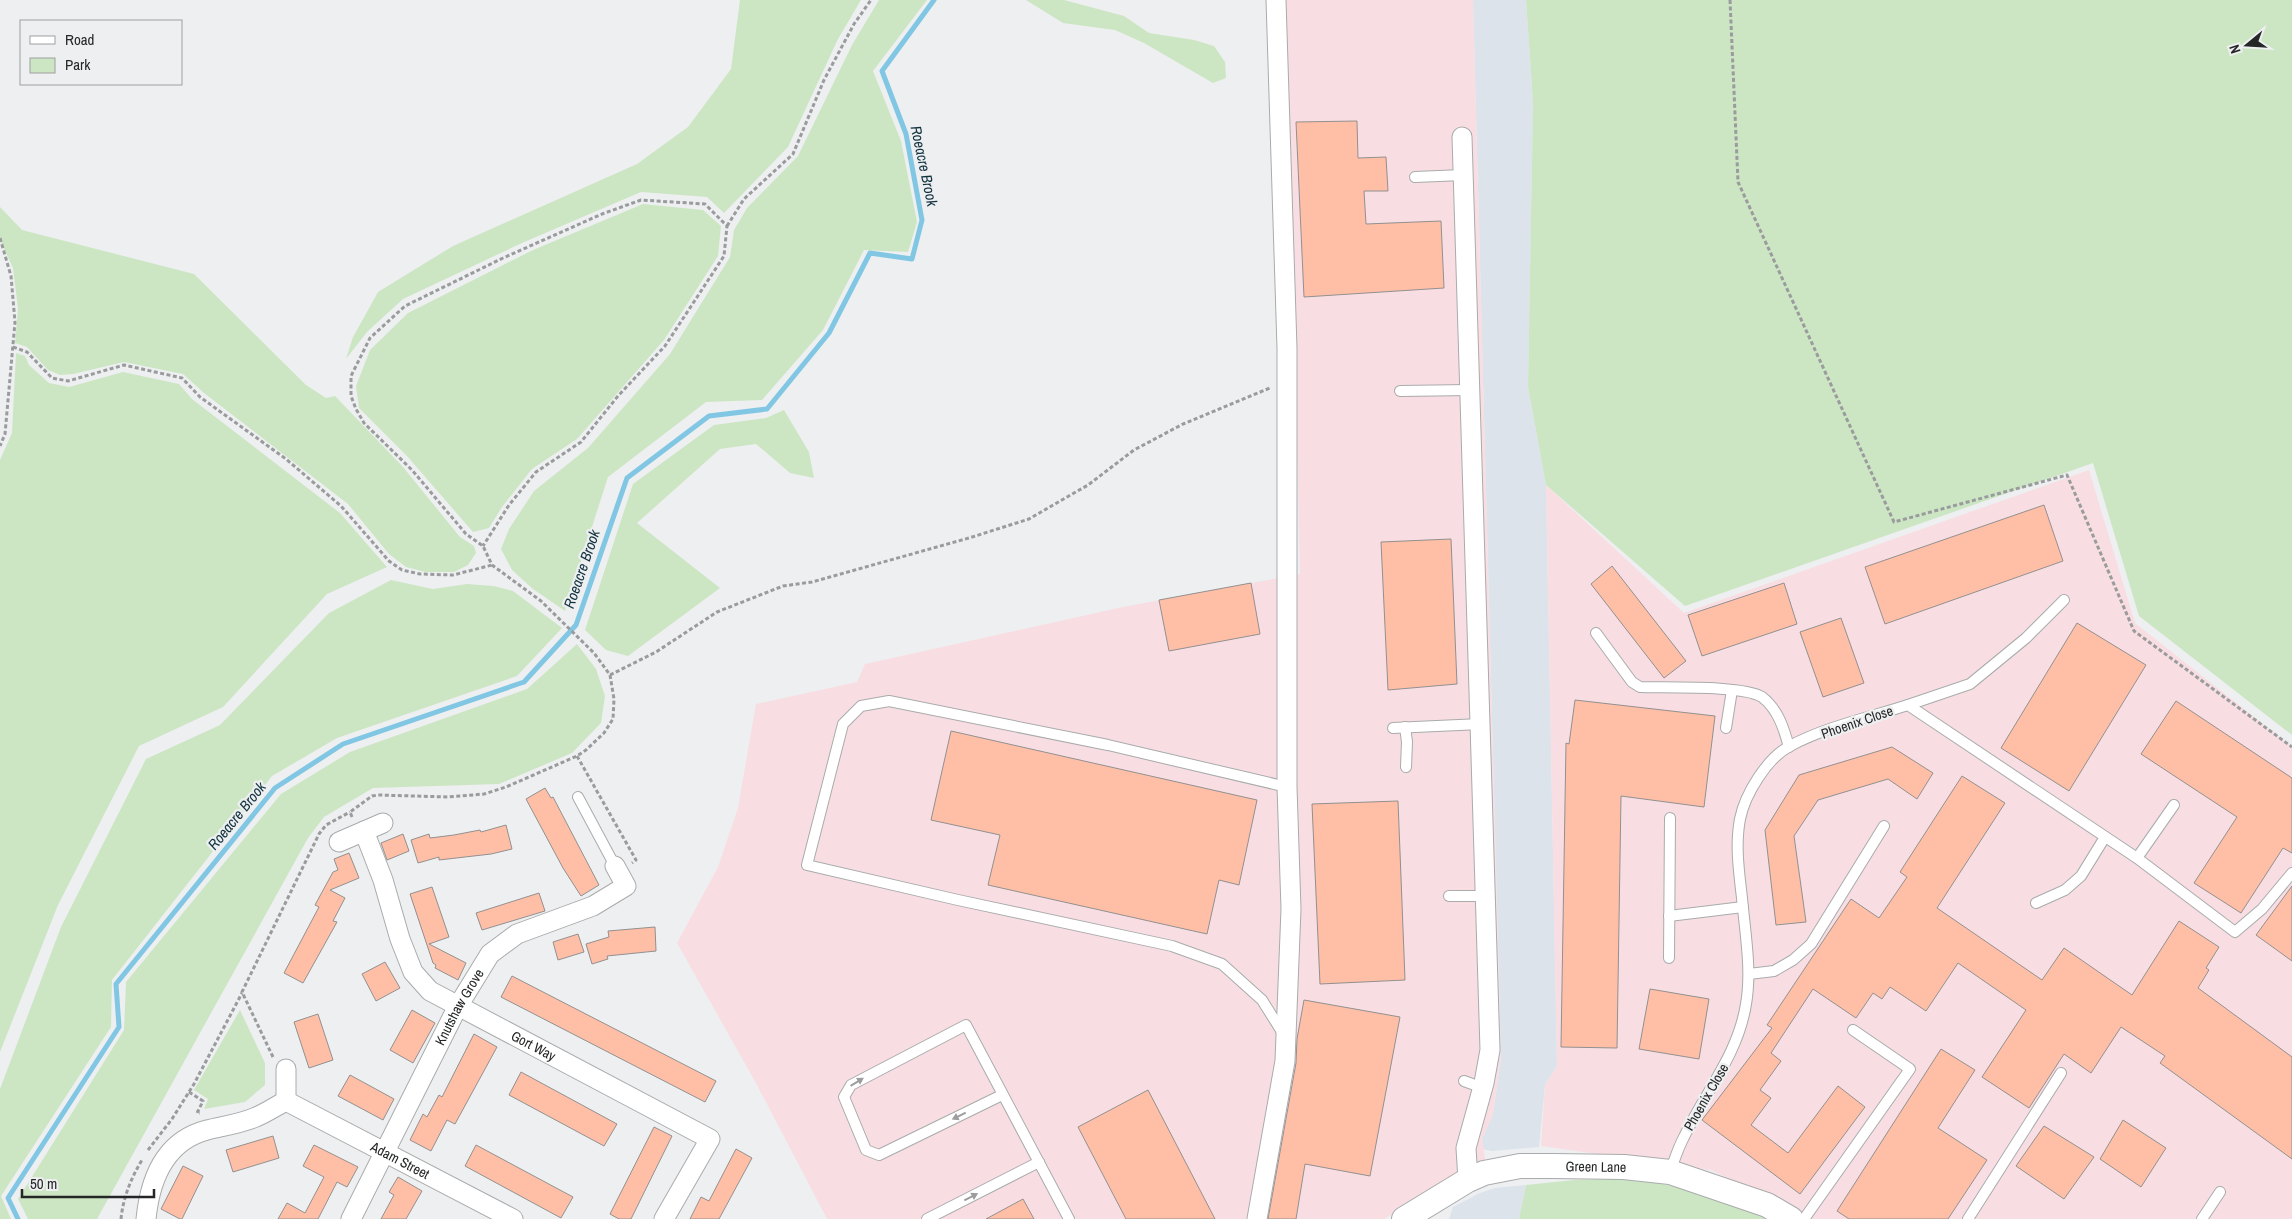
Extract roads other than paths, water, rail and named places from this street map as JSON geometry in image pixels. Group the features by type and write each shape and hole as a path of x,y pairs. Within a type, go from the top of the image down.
{"street":[{"path":"1257,1219 1285,1061 1291,909 1287,788 1287,389 1276,0"},
{"path":"1462,137 1490,1050 1483,1088 1466,1148 1468,1180"},
{"path":"339,842 383,823"},
{"name":"Gort Way","path":"364,831 384,880 400,939 413,972 430,991 710,1139 664,1219"},
{"name":"Knutshaw Grove","path":"352,1219 458,1006 490,954 518,934 593,906 626,886 616,869"},
{"path":"146,1219 151,1186 158,1168 168,1153 194,1134 256,1117 286,1101 286,1069"},
{"name":"Adam Street","path":"286,1101 513,1219"},
{"name":"Green Lane","path":"1404,1219 1468,1180 1500,1169 1528,1166 1624,1167 1670,1172 1767,1205 1791,1219"}],"lane":[{"path":"1414,176 1463,175"},
{"path":"1400,391 1470,390"},
{"path":"1908,705 1970,684 2026,638 2064,600"},
{"path":"1596,633 1632,682 1640,687 1732,690 1749,692 1761,697 1772,707 1783,727 1789,747"},
{"path":"1726,728 1732,690"},
{"path":"1286,1038 1262,1000 1222,964 1180,949 807,865 843,724 861,706 889,702 1108,745 1287,788"},
{"name":"Phoenix Close","path":"1670,1172 1684,1136 1732,1052 1746,1004 1748,974 1737,848 1740,818 1752,789 1767,765 1789,747 1820,734 1908,705 2137,858 2235,932 2262,909 2292,873"},
{"path":"1393,728 1480,724"},
{"path":"1405,728 1407,742 1406,767"},
{"path":"578,797 616,869"},
{"path":"2137,858 2174,805"},
{"path":"1670,818 1670,958"},
{"path":"1748,974 1774,970 1793,960 1811,944 1884,826"},
{"path":"2036,902 2065,890 2081,876 2105,836"},
{"path":"1448,896 1486,896"},
{"path":"1670,916 1743,907"},
{"path":"1002,1095 879,1155 866,1150 844,1097 851,1085 966,1026 1069,1219"},
{"path":"1804,1219 1910,1069 1853,1030"},
{"path":"1968,1219 2060,1073"},
{"path":"1464,1081 1483,1088"},
{"path":"927,1219 1039,1162"},
{"path":"2202,1219 2220,1192"}],"waterway":[{"name":"Roeacre Brook","path":"18,1219 8,1198 119,1027 116,984 275,788 343,744 524,682 576,625 627,478 709,416 767,409 829,333 870,253 912,259 922,220 906,134 882,71 934,0"}]}
